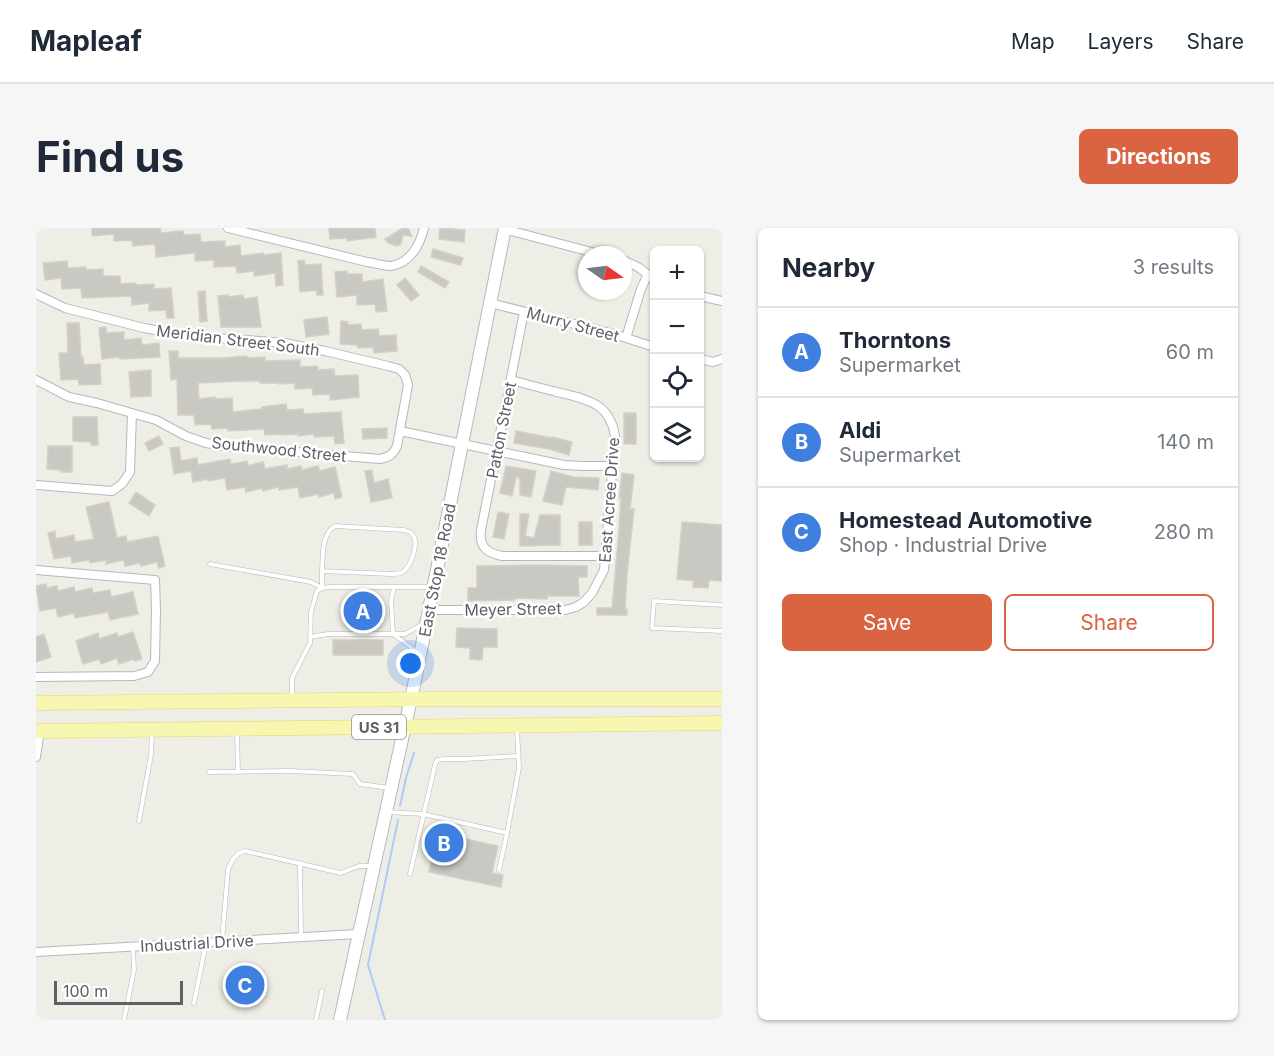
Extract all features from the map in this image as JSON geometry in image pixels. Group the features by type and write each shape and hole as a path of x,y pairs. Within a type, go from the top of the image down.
{"main road":[{"name":"US 31","path":"36,703 411,699 722,699"},
{"name":"US 31","path":"38,731 722,723"}],"street":[{"path":"228,228 389,266 402,263 410,256 417,247 423,231"},
{"path":"505,228 578,248"},
{"name":"East Stop 18 Road","path":"340,1020 411,699 505,228"},
{"path":"632,264 650,276"},
{"path":"626,338 641,289 650,278"},
{"name":"Meridian Street South","path":"36,294 65,308 144,328 199,338 295,345 399,369 405,375 408,385 400,431"},
{"path":"704,297 722,301"},
{"name":"Murry Street","path":"490,303 614,334 650,346"},
{"name":"Patton Street","path":"524,312 480,537 481,543 490,552 502,555 606,556"},
{"path":"704,361 713,362 722,359"},
{"name":"Southwood Street","path":"36,380 69,397 156,420 186,436 215,444 380,459 389,457 394,452 400,431"},
{"name":"East Acree Drive","path":"511,380 584,399 602,408 609,416 613,426 615,436 606,556 604,570 592,593"},
{"path":"36,485 112,491 122,484 130,472 132,413"},
{"path":"400,431 572,466 612,466"},
{"path":"36,570 155,580 156,610 155,661 148,672 134,676 36,677"},
{"name":"Meyer Street","path":"427,616 565,610 584,602 592,593"},
{"path":"36,757 38,731"},
{"name":"Industrial Drive","path":"36,952 358,934"}],"lane":[{"path":"322,571 401,573 412,560 414,535 404,530 335,526 328,533 324,544 322,571 322,588"},
{"path":"210,564 311,582 322,588 432,587"},
{"path":"393,634 394,587"},
{"path":"292,700 292,678 310,643 312,607 317,591 322,588"},
{"path":"722,605 654,601 652,628 722,631"},
{"path":"310,637 328,634 405,634 427,616"},
{"path":"393,634 420,654"},
{"path":"499,870 519,768 517,725"},
{"path":"237,728 238,772"},
{"path":"139,822 151,755 153,729"},
{"path":"410,874 437,760 519,756"},
{"path":"209,772 290,771 353,774 360,784 391,789"},
{"path":"386,812 423,814 507,833"},
{"path":"222,942 228,869 238,853 245,851 341,873 360,866 374,866"},
{"path":"300,863 301,937"},
{"path":"194,1003 206,942"},
{"path":"124,1020 134,969 133,946"},
{"path":"316,1020 322,991"}],"building":[{"path":"92,228 160,228 161,233 183,231 184,235 200,234 201,242 225,241 225,247 240,245 241,256 281,253 283,285 276,286 275,273 254,276 254,271 237,273 236,266 214,267 214,260 195,261 195,253 156,257 155,244 133,246 132,240 114,241 114,234 92,236"},
{"path":"329,228 375,228 376,237 347,241 347,238 330,239"},
{"path":"403,228 408,228 412,236 403,235 401,244 397,246 388,243 385,239"},
{"path":"440,228 465,230 464,242 439,239"},
{"path":"433,249 463,258 460,265 431,257"},
{"path":"304,260 305,265 321,264 323,295 317,295 316,290 300,292 298,261"},
{"path":"67,261 68,268 103,269 103,276 120,276 120,284 154,284 154,289 171,288 174,318 167,318 166,310 149,311 149,303 132,305 131,296 82,298 81,288 62,289 61,278 45,280 43,263"},
{"path":"421,266 449,282 445,288 418,272"},
{"path":"347,271 347,274 362,274 362,282 383,279 387,311 376,312 375,304 357,305 357,295 337,297 335,272"},
{"path":"405,278 419,295 411,301 397,285"},
{"path":"205,291 207,321 200,322 198,292"},
{"path":"228,295 228,297 243,295 244,299 257,297 261,327 221,327 218,296"},
{"path":"327,317 329,334 306,337 304,320"},
{"path":"341,321 348,322 348,325 361,324 362,330 378,329 379,336 396,335 397,351 374,353 373,347 358,348 357,345 340,344"},
{"path":"67,323 79,323 81,357 83,357 84,365 100,364 101,384 79,385 78,379 61,380 59,353 68,353"},
{"path":"106,327 106,333 124,332 124,340 141,338 142,345 159,343 160,357 102,359 99,328"},
{"path":"169,351 178,351 178,358 247,356 247,358 265,357 265,361 300,360 300,367 317,366 318,370 334,369 335,376 358,375 359,397 330,400 330,394 313,395 312,388 295,389 295,383 242,381 198,383 199,399 232,398 233,412 286,404 287,410 303,409 304,414 341,412 344,443 335,444 334,436 265,435 264,429 228,431 228,428 212,429 211,424 195,425 194,415 178,415 177,379 171,380"},
{"path":"151,370 151,396 131,397 129,372"},
{"path":"624,413 636,413 636,444 624,444"},
{"path":"73,417 97,417 98,445 91,445 91,442 73,441"},
{"path":"387,428 387,438 363,439 362,429"},
{"path":"516,431 572,442 569,455 514,443"},
{"path":"159,436 163,444 149,451 145,443"},
{"path":"48,446 72,446 72,472 47,469"},
{"path":"179,447 181,461 197,458 198,465 230,459 231,464 247,461 248,466 263,462 265,469 287,465 287,469 301,466 302,470 318,466 320,471 335,467 342,497 335,499 334,493 300,498 298,487 279,490 279,487 263,491 262,488 246,492 245,487 227,490 225,478 193,482 191,471 174,474 170,448"},
{"path":"506,466 536,471 531,497 520,495 520,478 516,477 512,496 500,493"},
{"path":"372,470 374,483 388,479 392,498 371,502 365,471"},
{"path":"551,471 573,477 599,478 598,490 566,487 562,505 543,501"},
{"path":"622,473 634,475 630,509 634,509 625,609 627,609 627,615 597,615 597,608 612,608"},
{"path":"136,492 155,505 149,516 129,503"},
{"path":"109,502 117,538 126,536 127,542 158,536 165,566 159,568 157,562 141,566 140,563 125,566 124,560 106,564 106,560 72,563 71,556 54,559 48,533 55,531 56,539 74,535 75,542 94,539 86,507"},
{"path":"498,512 509,514 504,539 493,537"},
{"path":"520,514 529,514 525,536 534,538 540,515 560,515 560,545 520,546"},
{"path":"579,522 592,522 592,545 579,545"},
{"path":"682,522 722,525 722,581 709,580 708,588 693,587 694,581 677,579"},
{"path":"477,566 587,566 587,577 578,577 579,596 468,601 468,588 477,588"},
{"path":"46,584 47,588 57,586 58,591 74,587 75,592 92,588 93,593 110,590 111,597 133,592 138,614 110,620 108,612 75,618 74,613 58,617 56,608 40,611 36,586"},
{"path":"345,598 377,598 377,617 346,616"},
{"path":"457,628 497,629 497,647 483,647 482,660 470,659 470,648 456,647"},
{"path":"133,632 142,659 119,664 117,658 101,664 99,659 83,664 76,641 98,633 99,639 117,633 118,637"},
{"path":"44,634 51,657 36,662 36,637"},
{"path":"333,640 383,640 383,655 333,655"},
{"path":"434,828 453,832 452,836 498,846 492,873 503,875 501,887 429,872 434,848 430,847"}],"waterway":[{"path":"400,806 414,753"},
{"path":"385,1020 368,965 398,820"}],"place":[{"name":"Thorntons","path":"363,611"},
{"name":"Aldi","path":"444,843"},
{"name":"Homestead Automotive","path":"245,985"}]}
